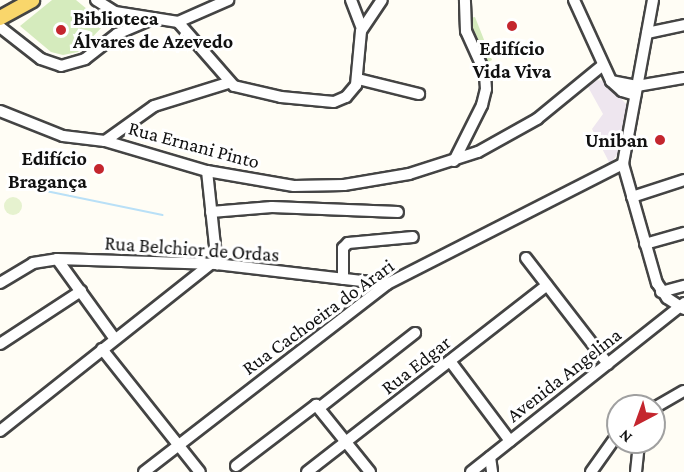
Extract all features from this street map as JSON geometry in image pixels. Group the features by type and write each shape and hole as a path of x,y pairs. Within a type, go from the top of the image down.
{"main road":[{"path":"0,18 32,0"}],"street":[{"path":"96,0 115,12 178,22 228,0"},
{"path":"105,141 154,106 228,83 271,95 328,103 346,97 358,79 362,28 351,0"},
{"path":"362,28 382,0"},
{"path":"454,161 482,105 486,89 485,73 466,32 465,0"},
{"path":"574,0 611,81 622,91 636,91 684,78"},
{"path":"654,0 623,164 661,292 683,306"},
{"path":"115,12 117,34"},
{"path":"0,27 41,59 61,66 85,59 117,34 153,19"},
{"path":"178,22 228,83"},
{"path":"647,33 684,25"},
{"name":"Rua Ernani Pinto","path":"0,111 63,136 105,141 207,171 265,182 320,186 388,179 478,152 537,119 603,65"},
{"path":"358,79 419,94"},
{"name":"Rua Cachoeira do Arari","path":"144,472 387,284 623,164"},
{"path":"0,431 102,349 214,264 207,171"},
{"path":"632,196 684,180"},
{"path":"211,212 272,207 398,212"},
{"path":"645,244 684,233"},
{"path":"343,279 344,245 413,237"},
{"path":"526,258 608,364"},
{"path":"57,259 115,339"},
{"name":"Rua Belchior de Ordas","path":"0,283 33,263 57,259 214,264 387,284"},
{"name":"Rua Edgar","path":"307,472 547,285"},
{"path":"661,292 684,286"},
{"path":"0,344 81,291"},
{"name":"Avenida Angelina","path":"471,472 683,306"},
{"path":"319,408 415,333"},
{"path":"102,349 200,472"},
{"path":"450,362 510,441"},
{"path":"666,401 684,391"},
{"path":"236,466 314,406 319,408 370,472"},
{"path":"591,472 606,451"},
{"path":"636,472 638,454"},
{"path":"490,457 492,472"}],"shaded area":[{"path":"597,80 605,81 627,105 620,151 610,164 592,129 603,114 588,87"}],"green space":[{"path":"52,0 76,0 105,24 78,52 63,55 51,52 20,26"},
{"path":"475,17 492,60 488,62 476,43 470,18"},
{"path":"13,197 19,200 22,206 19,212 13,215 7,212 4,206 7,200"}],"waterway":[{"path":"46,191 163,215"}],"place":[{"name":"Edifício Vida Viva","path":"512,26"},
{"name":"Biblioteca Álvares de Azevedo","path":"61,30"},
{"name":"Uniban","path":"660,140"},
{"name":"Edifício Bragança","path":"99,169"}]}
